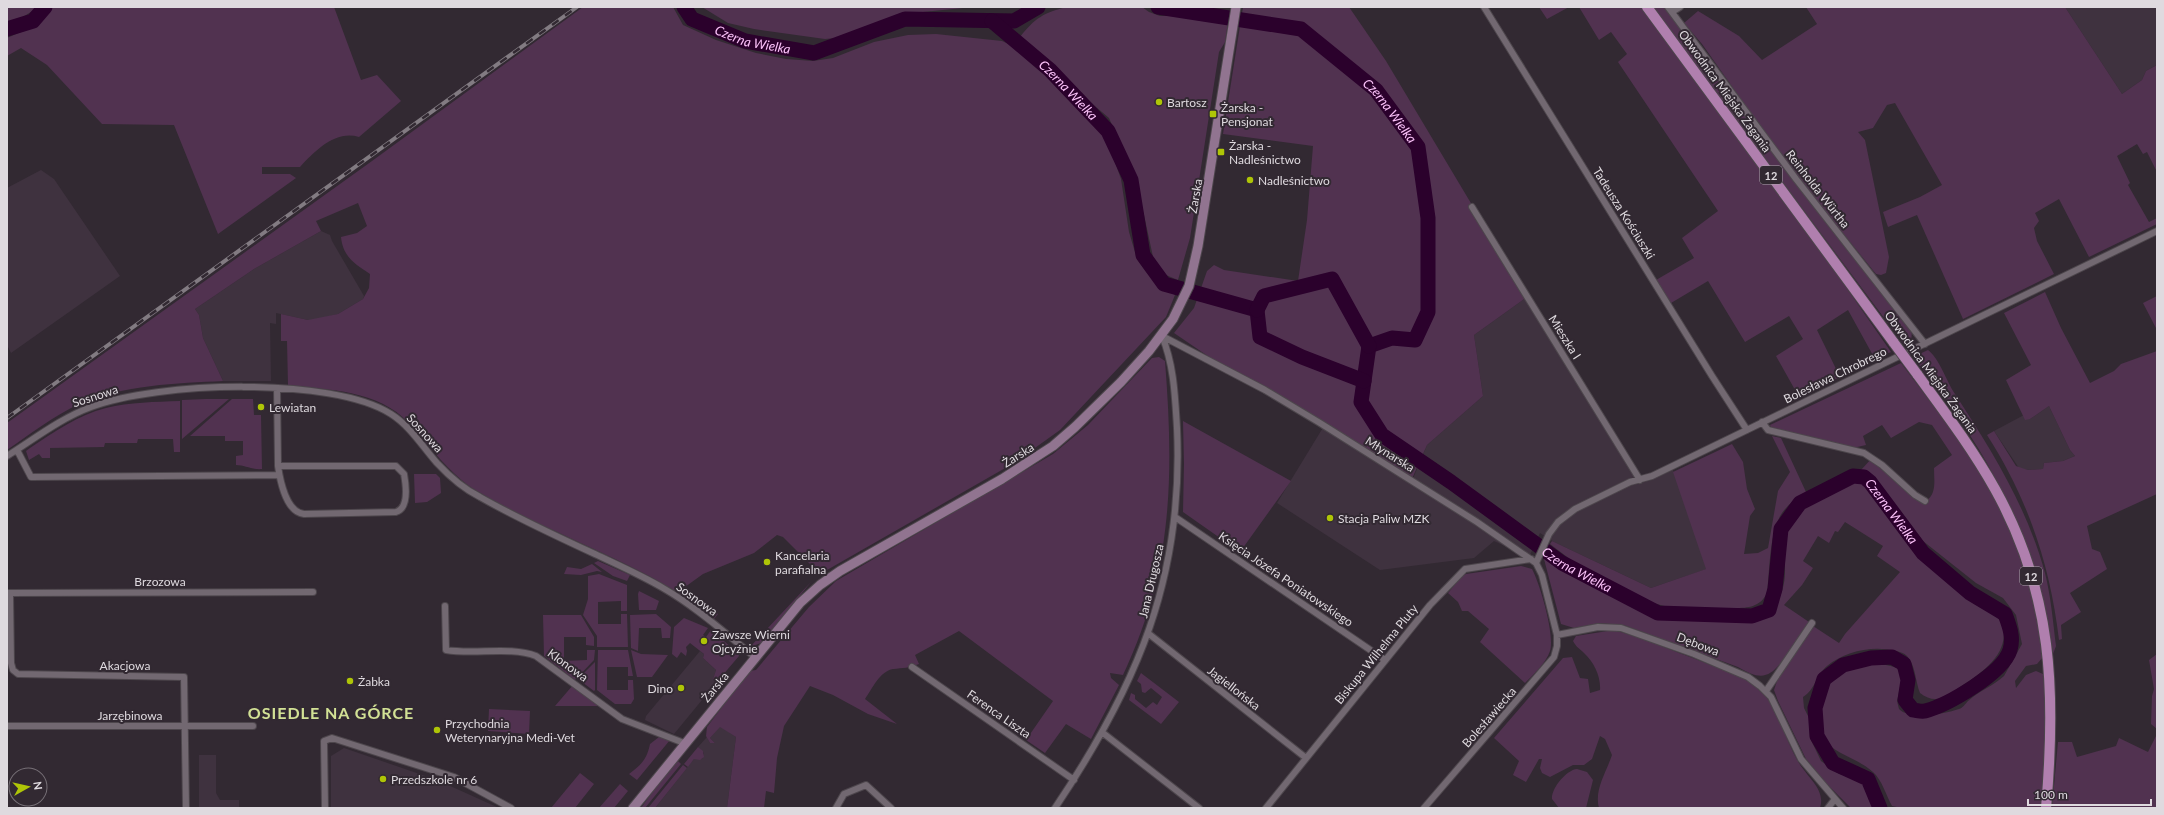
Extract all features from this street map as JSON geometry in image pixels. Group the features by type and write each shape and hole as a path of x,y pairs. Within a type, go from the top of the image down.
{"main road":[{"name":"Obwodnica Miejska Żagania","path":"1647,7 1963,438 1995,489 2022,549 2035,586 2046,638 2051,688 2051,733 2046,808"}],"street":[{"name":"Żarska","path":"633,808 684,743 800,603 823,582 1002,479 1053,446 1076,427 1121,382 1162,336 1183,301 1192,270 1210,179 1236,7"},
{"name":"Tadeusza Kościuszki","path":"1484,7 1707,369 1747,430"},
{"name":"Reinholda Würtha","path":"1668,7 1783,162 1924,344"},
{"path":"1672,12 1680,7"},
{"name":"Mieszka I","path":"1472,207 1640,480"},
{"name":"Bolesława Chrobrego","path":"1534,561 1540,556 1549,534 1558,522 1575,509 1627,483 1652,476 2157,231"},
{"name":"Jana Długosza","path":"1055,808 1074,780 1102,733 1149,634 1165,578 1175,517 1178,445 1170,354 1162,336"},
{"name":"Młynarska","path":"1162,336 1265,390 1320,423 1477,522 1534,561"},
{"path":"277,388 278,466 292,509 299,513 312,514 399,511 405,502 404,474 401,469 393,465 278,466"},
{"name":"Sosnowa","path":"7,456 67,418 108,401 168,390 277,388 353,397 391,413 409,428 443,469 471,492 663,588 700,613 755,657"},
{"path":"1762,422 1768,430 1825,443 1868,455 1895,476 1915,496 1925,501"},
{"path":"17,450 30,477 280,475"},
{"name":"Księcia Józefa Poniatowskiego","path":"1175,517 1385,660"},
{"path":"1534,561 1542,575 1557,635"},
{"name":"Biskupa Wilhelma Pluty","path":"1266,808 1430,605 1465,569 1534,561"},
{"name":"Brzozowa","path":"8,592 313,592"},
{"name":"Akacjowa","path":"8,592 11,663 15,672 26,676 184,676 186,808"},
{"name":"Klonowa","path":"445,606 446,650 458,652 525,653 536,656 622,719 684,743"},
{"path":"1766,691 1812,623"},
{"name":"Dębowa","path":"1557,635 1598,627 1621,628 1728,667 1748,677 1766,691 1777,706 1794,745 1809,770 1843,808"},
{"name":"Jagiellońska","path":"1149,634 1306,758"},
{"name":"Bolesławiecka","path":"1424,808 1551,662 1556,652 1557,635"},
{"name":"Ferenca Liszta","path":"912,667 1074,780"},
{"name":"Jarzębinowa","path":"7,726 253,726"},
{"path":"1102,733 1199,808"},
{"path":"325,808 324,741 332,738 454,777 511,808"},
{"path":"836,808 844,794 866,785 891,808"},
{"path":"1828,808 1835,799"}],"shaded area":[{"path":"7,7 39,7 21,18 7,22"},
{"path":"53,7 334,7 361,80 377,75 401,101 359,137 342,136 326,143 300,167 262,167 262,174 290,174 296,178 218,234 174,125 102,124 47,65 21,48 7,56 7,38 37,25"},
{"path":"583,7 673,7 683,25 716,40 756,53 786,59 813,61 833,58 874,42 908,35 936,34 1002,41 1017,48 1046,71 1098,124 1107,140 1121,179 1129,232 1137,259 1147,273 1159,284 1175,295 1166,317 1060,430 1014,463 820,574 783,537 777,535 754,553 703,574 685,587 718,614 714,619 679,593 651,577 542,525 477,491 458,477 441,460 409,423 397,412 383,404 352,394 288,385 287,341 281,341 281,314 308,320 338,314 363,299 369,288 370,274 347,255 342,244 341,237 357,233 367,226 358,203 316,221 321,231 254,269 195,309 199,315 203,338 223,381 150,386 96,398 79,404 60,414 7,450 7,423 372,161"},
{"path":"702,7 973,7 903,14 846,37 825,39 754,29 728,23"},
{"path":"1067,7 1142,7 1149,12 1160,16 1176,16 1228,22 1225,42 1219,52 1190,238 1178,280 1161,273 1155,266 1144,215 1131,168 1109,118 1050,68 1023,42 1020,37 1030,25 1040,17"},
{"path":"1243,7 1349,7 1386,61 1527,297 1474,335 1483,396 1427,445 1411,481 1221,365 1174,333 1194,308 1207,271 1214,265 1224,270 1298,281 1307,220 1313,146 1223,134"},
{"path":"1539,7 1569,7 1547,19"},
{"path":"1579,7 1641,7 1805,228 1891,352 1875,359 1848,310 1817,330 1840,377 1799,397 1776,356 1803,339 1789,316 1745,342 1708,281 1671,303 1656,280 1694,258 1682,238 1718,211 1618,62 1627,54 1611,32 1599,40"},
{"path":"1652,7 1664,7 1804,194 1912,330 1911,343 1905,346"},
{"path":"1806,7 2065,7 2122,94 2142,80 2146,71 2157,65 2157,172 2147,152 2143,154 2137,144 2117,156 2130,183 2128,185 2149,222 2157,218 2157,224 2089,257 2059,199 2035,213 2039,221 2034,228 2037,241 2054,274 1963,319 1917,215 1888,227 1883,212 1920,197 1942,185 1895,103 1887,105 1873,128 1858,132 1865,140 1889,257 1886,273 1881,275 1876,274 1786,163 1702,44 1684,23 1698,11 1739,36 1762,60 1817,24"},
{"path":"2065,7 2157,7 2157,65 2146,71 2142,80 2122,94"},
{"path":"41,170 54,179 120,276 11,353 7,345 7,188"},
{"path":"321,231 330,235 364,296 363,299 338,314 315,320 308,320 276,313 276,324 270,323 271,381 223,381 203,338 199,315 195,309 254,269"},
{"path":"2045,292 2061,328 2090,383 2114,371 2121,364 2157,351 2157,494 2087,526 2092,549 2100,552 2107,569 2070,593 2081,612 2061,625 2062,639 2059,640 2050,585 2035,533 2014,483 1987,435 1994,431 2016,466 2028,470 2043,469 2044,463 2063,461 2075,456 2070,450 2049,406 2030,419 2025,420 2006,380 2031,365 2004,313"},
{"path":"2157,296 2157,330 2143,303"},
{"path":"1527,297 1640,480 1672,467 1707,569 1651,588 1554,542 1540,533 1529,557 1494,541 1474,558 1380,570 1277,503 1324,426 1412,481 1427,445 1483,396 1474,335"},
{"path":"1928,350 1936,359 1952,389 1995,458 2029,525 2045,573 2049,591 2056,646 2053,654 2044,605 2037,581 2020,533 2000,487 1971,437 1913,357"},
{"path":"1159,357 1165,361 1169,444 1169,483 1161,559 1152,597 1140,636 1123,675 1110,673 1111,678 1119,685 1091,739 1066,724 1045,753 1026,740 1053,701 959,631 915,655 919,664 888,670 880,677 865,699 897,724 868,714 833,695 810,686 784,726 777,758 774,793 766,791 764,808 727,808 736,737 720,727 710,738 715,743 710,743 706,736 707,727 749,671 756,670 809,607 836,581 1053,454 1088,425 1152,358"},
{"path":"1901,363 1952,430 1980,471 2004,515 2022,561 2029,585 2043,657 2037,664 2026,666 2015,681 2016,688 2026,675 2036,671 2043,674 2046,680 2044,771 2041,808 1902,808 1892,806 1881,783 1873,772 1862,764 1833,748 1823,737 1820,718 1824,697 1833,680 1845,670 1867,664 1883,664 1897,668 1902,677 1897,701 1899,709 1911,714 1936,714 1953,711 1963,707 1972,697 2000,680 2004,676 2022,644 2016,615 2003,598 1976,583 1923,541 1877,480 1861,470 1872,458 1926,501 1930,498 1933,491 1934,468 1952,455 1932,425 1919,422 1891,438 1882,425 1863,436 1866,445 1853,448 1771,427 1770,425"},
{"path":"229,399 182,439 182,400"},
{"path":"232,399 253,399 254,415 261,415 262,469 236,465 236,456 243,455 243,441 225,441 225,436 190,436"},
{"path":"180,401 180,452 174,452 173,439 138,439 137,443 105,443 104,447 50,448 50,458 42,458 39,454 29,460 26,451 57,430 96,411 124,405"},
{"path":"2049,406 2070,450 2075,456 2063,461 2044,463 2043,469 2028,470 2019,468 1994,431 2024,415 2030,419"},
{"path":"1183,421 1291,481 1240,552 1183,512"},
{"path":"1772,436 1781,438 1806,492 1787,507 1778,521 1772,541 1767,593 1764,599 1755,605 1744,608 1691,609 1655,604 1623,591 1591,573 1550,544 1552,541 1651,588 1706,569 1673,472 1732,444 1743,462 1747,489 1755,509 1750,516 1744,554 1758,553 1768,548 1778,491 1790,472"},
{"path":"414,474 436,474 440,478 441,493 427,502 415,503"},
{"path":"1859,482 1866,484 1901,532 1935,570 1969,600 1993,614 1999,620 2003,627 2004,637 2002,646 1997,655 1984,670 1950,694 1936,699 1925,697 1920,693 1912,664 1905,654 1900,652 1887,649 1869,649 1851,653 1842,656 1823,670 1810,690 1803,697 1804,708 1809,718 1810,738 1821,761 1839,774 1860,779 1874,808 1851,808 1826,783 1806,759 1774,690 1777,681 1813,626 1839,643 1845,634 1900,572 1877,556 1883,546 1845,522 1838,532 1835,531 1829,543 1818,536 1803,561 1813,568 1802,585 1784,605 1809,622 1782,661 1772,672 1767,675 1755,675 1738,667 1624,625 1599,623 1574,628 1561,624 1544,559 1549,559 1614,596 1661,618 1676,621 1763,619 1769,616 1772,612 1782,592 1785,575 1784,550 1786,532 1793,517 1806,505 1821,496 1850,484"},
{"path":"598,561 630,575 627,581 613,576 594,563"},
{"path":"592,564 602,572 597,571 581,575 564,574 567,567 581,569"},
{"path":"1521,566 1532,569 1535,576 1543,597 1549,622 1551,643 1550,651 1546,660 1525,683 1480,642 1489,629 1468,611 1462,611 1458,602 1448,593 1461,577 1466,574"},
{"path":"599,574 627,585 627,611 621,611 621,601 598,602 598,624 621,624 621,614 627,614 628,647 597,647 597,636 583,615 588,599 588,576"},
{"path":"811,582 761,643 750,647"},
{"path":"639,591 659,601 656,610 639,610"},
{"path":"656,614 671,627 670,638 662,638 661,628 639,628 638,651 631,648 630,615"},
{"path":"543,615 581,615 594,637 594,646 586,645 586,637 564,637 564,661 587,660 587,650 595,650 594,660 575,680 544,656"},
{"path":"684,618 708,628 703,635 706,637 711,630 738,653 739,656 716,683 713,679 716,670 703,658 704,654 690,643 686,647 686,656 681,652 677,658 672,654 674,627"},
{"path":"1614,630 1648,641 1734,674 1755,685 1761,690 1772,705 1799,763 1815,784 1821,795 1820,808 1599,808 1599,788 1612,755 1605,739 1600,736 1592,759 1584,765 1573,765 1550,777 1542,773 1540,768 1542,759 1539,759 1526,782 1513,775 1519,761 1494,738 1563,658 1572,657 1580,678 1588,679 1590,693 1600,690 1598,675 1594,665 1573,641 1576,636"},
{"path":"598,650 628,650 633,676 628,676 628,667 607,667 607,690 628,690 628,680 633,680 634,699 631,704 615,704 597,690"},
{"path":"631,650 641,654 668,655 652,677 637,677"},
{"path":"700,651 704,654 703,658 716,670 713,679 716,683 674,734 645,720 646,716"},
{"path":"2157,654 2157,729 2151,724 2152,696 2154,689 2149,660"},
{"path":"595,662 595,690 594,691 578,679"},
{"path":"1141,673 1179,702 1161,724 1129,700 1131,693 1135,695 1135,699 1146,708 1153,702 1157,705 1162,697 1151,688 1145,693 1142,692 1141,684 1137,681"},
{"path":"573,685 600,706 555,706"},
{"path":"489,709 530,711 529,734 488,731"},
{"path":"720,726 736,737 727,808 655,808 694,759 702,759 704,753 698,747 707,737 710,743 715,743 710,738"},
{"path":"2157,734 2157,808 2052,808 2058,742 2072,742 2077,757 2116,746 2119,738 2148,752"},
{"path":"659,737 670,740 637,780 629,774 643,761 650,744"},
{"path":"698,747 703,751 704,757 700,760 694,759 688,767 684,764"},
{"name":"Przedszkole nr 6","path":"344,748 437,780 499,808 331,808 331,756"},
{"path":"199,755 216,755 216,793 220,800 239,800 239,808 199,808"},
{"path":"676,759 681,764 645,808 641,808"},
{"path":"683,765 687,768 655,808 648,808"},
{"path":"1577,769 1587,772 1593,780 1586,808 1559,808 1552,799 1554,790 1564,776"},
{"path":"580,773 594,784 575,808 551,808"},
{"path":"620,784 628,791 614,808 599,808"}],"waterway":[{"name":"Czerna Wielka","path":"7,29 33,21 45,7"},
{"name":"Czerna Wielka","path":"684,7 692,19 745,41 814,53 905,19 1014,21 1038,7"},
{"name":"Czerna Wielka","path":"1158,7 1301,29 1376,90 1418,147 1428,218 1428,312 1415,340 1392,338 1369,346 1361,402 1382,435 1451,482 1562,563 1658,613 1752,616 1769,610 1775,589 1781,529 1800,503 1853,476 1864,477 1870,482 1923,553 1970,593 2005,614 2011,640 2010,650 2005,659 1986,678 1974,687 1935,708 1923,711 1913,710 1905,700 1908,680 1904,664 1892,657 1871,658 1843,665 1824,679 1815,708 1817,736 1833,763 1868,779 1880,808"},
{"name":"Czerna Wielka","path":"992,21 1050,70 1108,131 1131,180 1143,255 1164,284 1257,310 1260,337 1302,357 1364,381"},
{"name":"Czerna Wielka","path":"1257,310 1264,296 1332,279 1369,346"}],"railway":[{"path":"7,418 577,7"}],"place":[{"name":"Bartosz","path":"1159,102"},
{"name":"Żarska - Pensjonat","path":"1213,114"},
{"name":"Żarska - Nadleśnictwo","path":"1221,152"},
{"name":"Nadleśnictwo","path":"1250,180"},
{"name":"Lewiatan","path":"261,407"},
{"name":"Stacja Paliw MZK","path":"1330,518"},
{"name":"Kancelaria parafialna","path":"767,562"},
{"name":"Zawsze Wierni Ojcyźnie","path":"704,641"},
{"name":"Żabka","path":"350,681"},
{"name":"Dino","path":"681,688"},
{"name":"Przychodnia Weterynaryjna Medi-Vet","path":"437,730"},
{"name":"Przedszkole nr 6","path":"383,779"}],"district":[{"name":"OSIEDLE NA GÓRCE","path":"331,712"}]}
